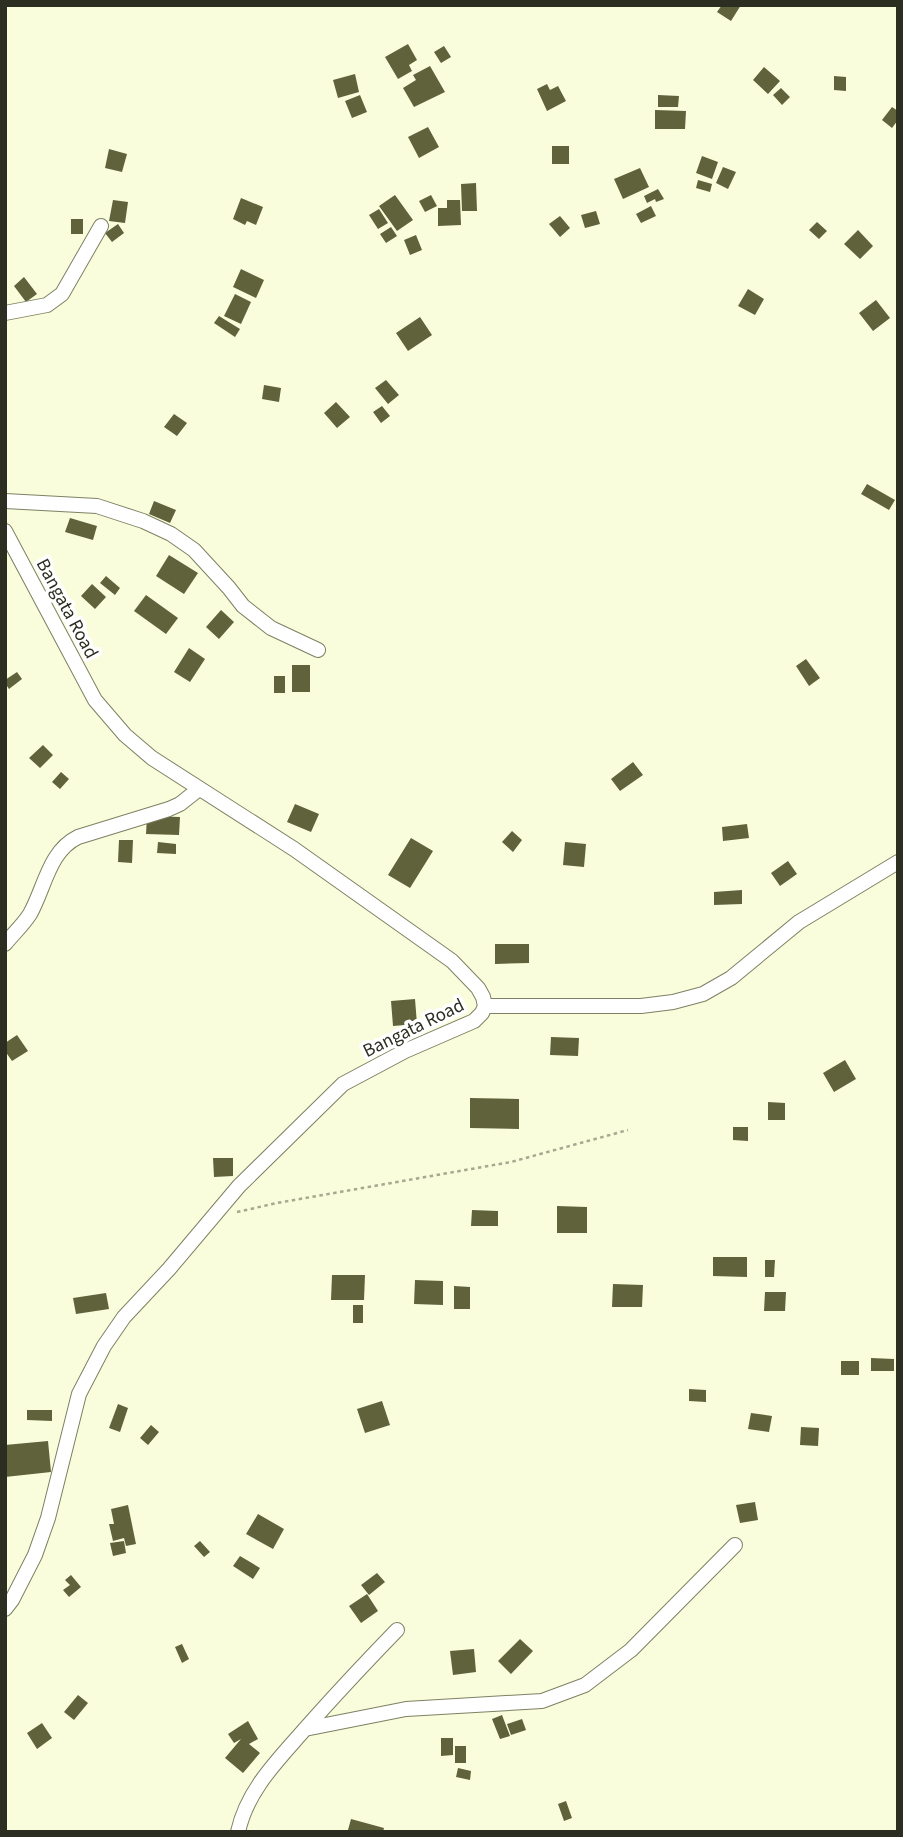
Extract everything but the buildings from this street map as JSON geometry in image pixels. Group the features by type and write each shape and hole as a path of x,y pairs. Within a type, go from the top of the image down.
{"street":[{"path":"5,313 47,306 62,293 101,226"},
{"path":"5,501 97,506 172,534 194,550 243,606 271,628 318,650"},
{"name":"Bangata Road","path":"5,531 95,700 125,735 152,758 294,849 452,961 478,988 485,1006 474,1021 405,1051 343,1084 239,1186 169,1269 124,1317 104,1346 79,1394 48,1518 29,1568 5,1609"},
{"path":"5,944 29,915 59,851 67,843 78,837 169,809 199,789"},
{"path":"485,1006 641,1006 673,1002 703,994 732,978 799,922 898,862"},
{"path":"305,1729 406,1709 542,1701 585,1685 631,1650 735,1545"},
{"path":"237,1832 241,1818 265,1775 397,1630"}],"path":[{"path":"237,1213 277,1203 511,1162 628,1130"}]}
